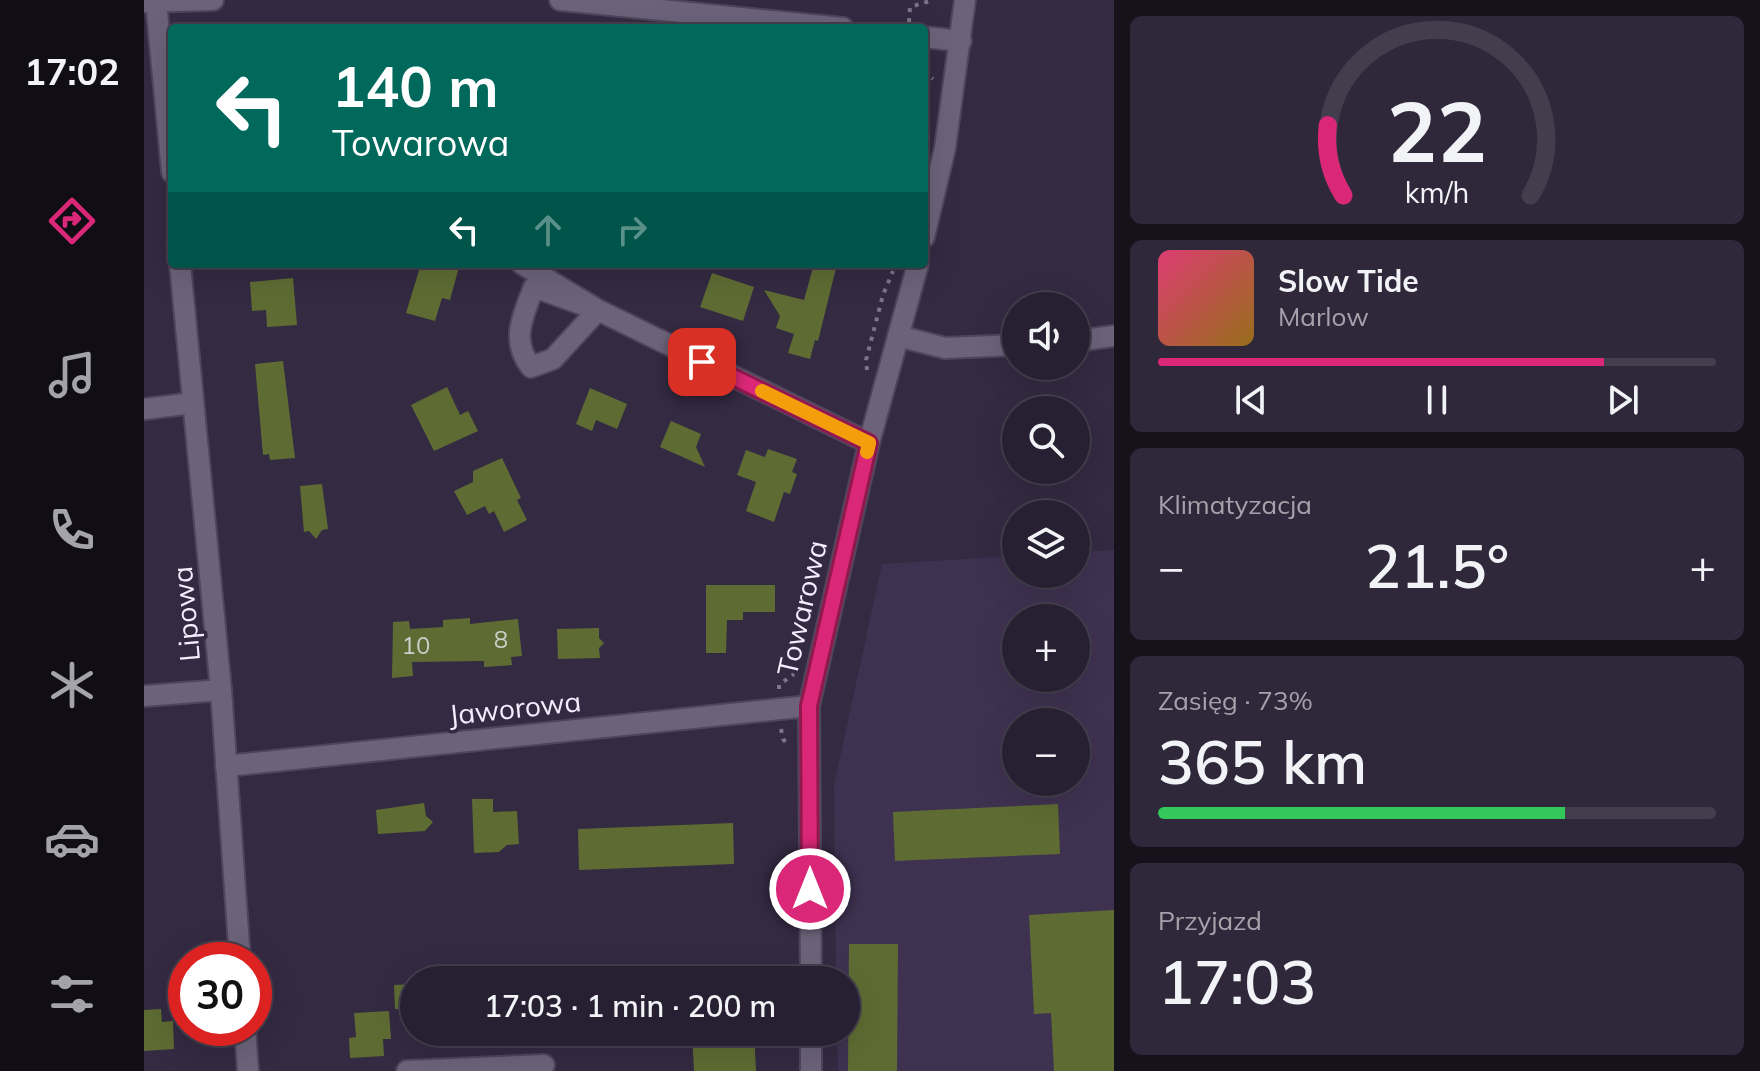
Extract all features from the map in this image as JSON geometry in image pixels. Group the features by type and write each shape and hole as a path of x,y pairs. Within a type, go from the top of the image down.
{"street":[{"path":"168,141 150,2 213,0"},
{"path":"560,0 803,24"},
{"path":"928,220 945,148 965,0"},
{"path":"928,37 961,41"},
{"name":"Lipowa","path":"180,268 221,690 239,942"},
{"path":"529,268 598,310 869,443"},
{"name":"Towarowa","path":"811,966 809,706 869,443 917,268"},
{"path":"898,336 945,348 1002,346"},
{"path":"1090,339 1114,336"},
{"path":"144,409 193,403"},
{"path":"144,696 221,690"},
{"name":"Jaworowa","path":"226,766 809,706"},
{"path":"246,1046 248,1071"},
{"path":"811,1046 811,1071"},
{"path":"407,1071 544,1065"}],"path":[{"path":"909,24 910,7 933,0"}],"shaded area":[{"path":"1114,550 1114,1071 838,1071 837,1046 860,1046 860,966 836,966 834,785 882,564 1002,557 1002,588 1090,588 1090,551"}],"building":[{"path":"420,268 459,268 450,300 442,298 435,321 406,313"},
{"path":"813,268 836,268 818,341 815,340 810,359 788,353 794,334 776,328 780,316 764,290 804,300"},
{"path":"712,273 754,287 743,321 700,307"},
{"path":"293,278 297,325 267,327 266,310 252,311 250,282"},
{"path":"283,361 295,458 270,460 269,454 263,455 255,364"},
{"path":"447,387 460,415 468,411 478,431 434,451 411,405"},
{"path":"590,388 627,404 617,429 596,420 592,431 576,424"},
{"path":"671,421 701,434 696,447 705,467 660,447"},
{"path":"768,449 797,459 792,472 797,474 790,494 784,492 774,522 746,511 756,482 737,475 746,450 765,457"},
{"path":"502,458 521,498 517,500 527,520 504,532 494,511 489,514 485,506 467,515 454,491 473,482 473,471"},
{"path":"322,484 328,529 322,530 316,539 309,531 304,532 300,486"},
{"path":"706,585 775,585 775,612 743,612 743,620 727,620 726,653 706,653"},
{"path":"470,618 470,624 518,619 522,656 511,657 512,665 484,667 484,661 412,662 413,676 392,678 393,622 409,621 410,629 443,627 443,620"},
{"path":"599,628 599,638 604,643 599,648 600,658 558,659 557,629"},
{"path":"472,799 493,799 493,812 517,811 519,844 507,845 499,852 474,853"},
{"path":"424,803 426,816 433,822 425,831 378,834 376,810"},
{"path":"1058,804 1060,854 895,861 893,812"},
{"path":"733,823 734,864 579,870 578,829"},
{"path":"1114,910 1114,1071 1054,1071 1051,1013 1034,1014 1029,915"},
{"path":"849,944 898,944 897,1071 848,1071 848,1046 860,1046 860,966 849,966"},
{"path":"394,985 400,985 400,1009 395,1009"},
{"path":"161,1009 162,1022 168,1021 168,1046 174,1046 174,1049 144,1051 144,1010"},
{"path":"389,1011 391,1039 383,1039 384,1056 350,1058 349,1038 356,1037 354,1013"},
{"path":"693,1046 755,1046 756,1071 694,1071"}],"slow traffic":[{"path":"762,391 869,443 867,452"}],"route":[{"path":"702,362 869,443 809,706 810,889"}]}
